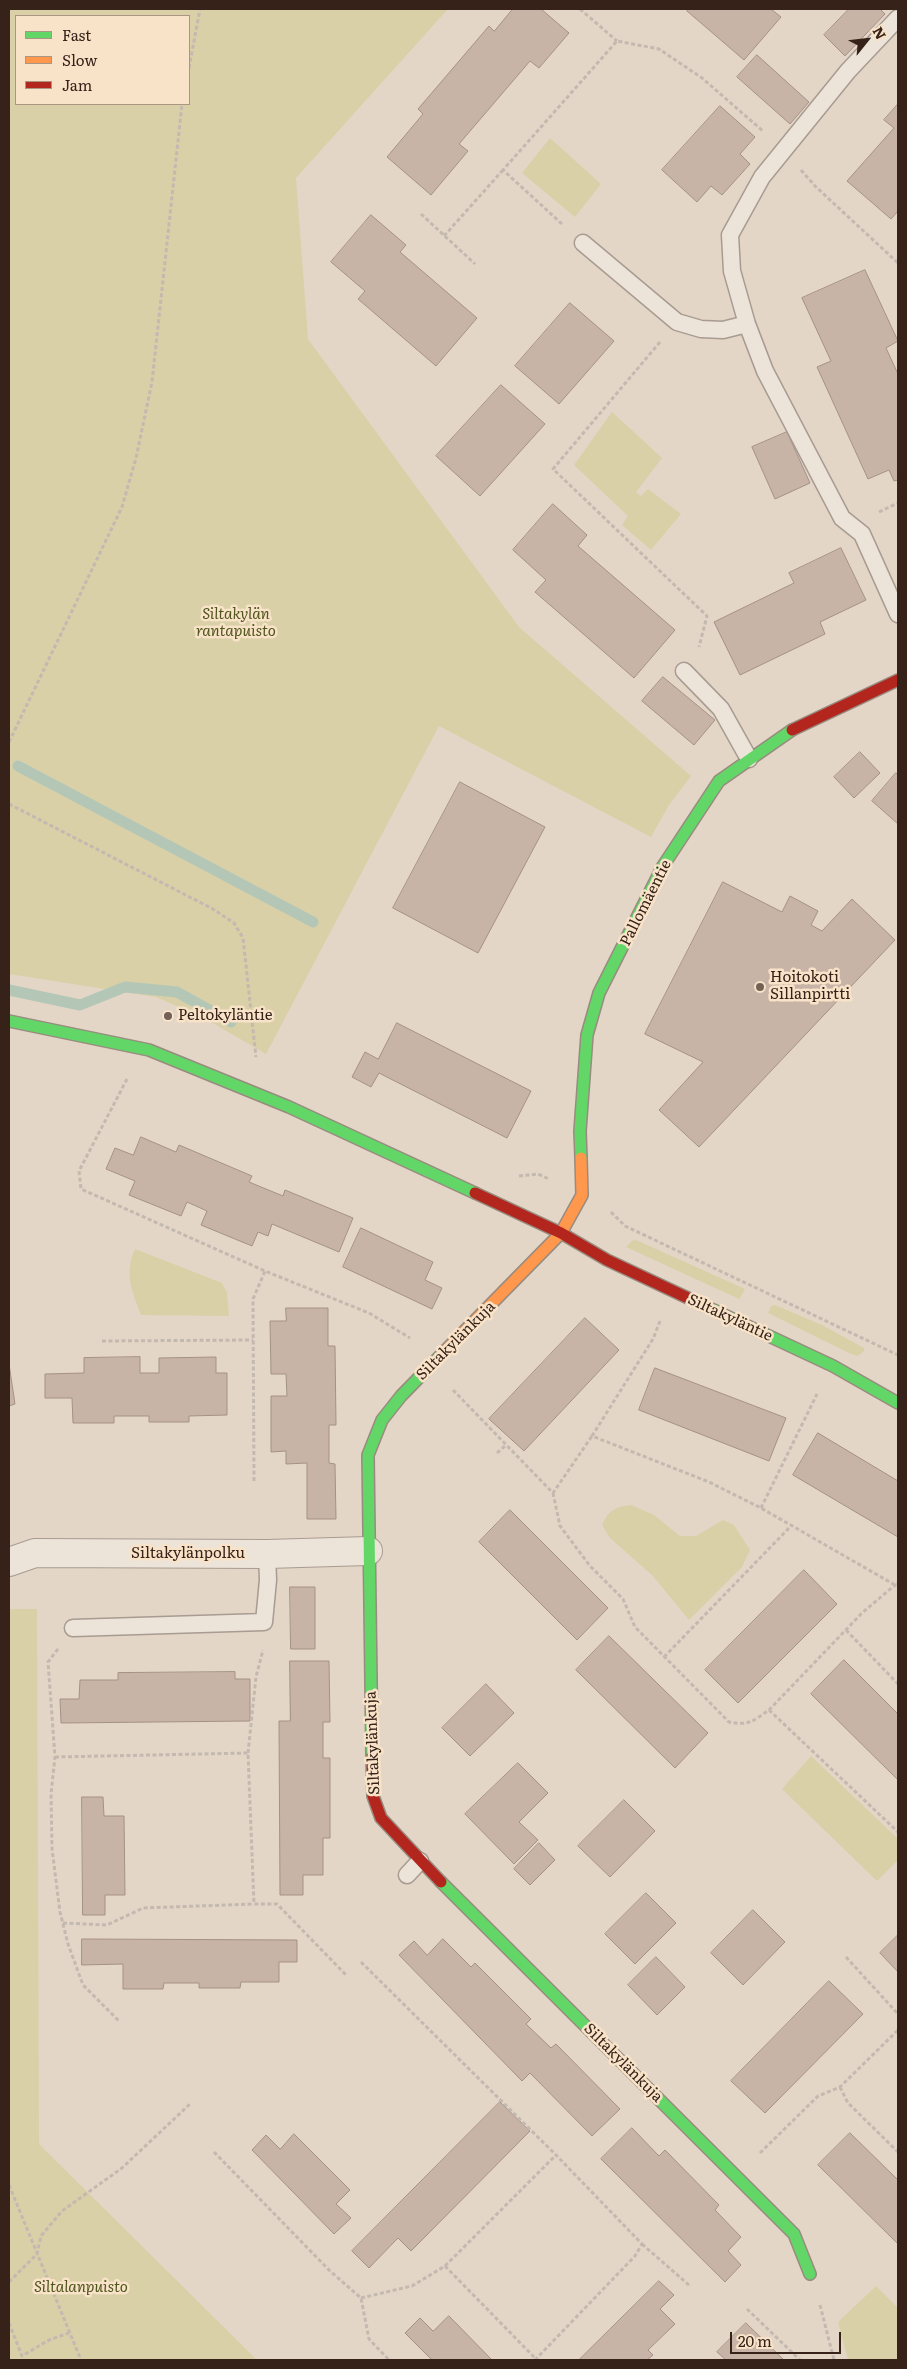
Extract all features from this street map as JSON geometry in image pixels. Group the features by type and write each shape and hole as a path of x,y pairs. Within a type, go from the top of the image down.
{"street":[{"name":"Pallomäentie","path":"561,1233 582,1195 580,1132 587,1035 598,993 663,866 719,781 800,725 898,680"},
{"path":"9,1021 149,1050 289,1107 561,1233"},
{"name":"Siltakylänkuja","path":"561,1233 401,1396 382,1420 368,1455 373,1796 381,1818 420,1861 737,2175 794,2234 810,2274"},
{"name":"Siltakyläntie","path":"561,1233 607,1260 833,1366 898,1403"},
{"name":"Siltakylänpolku","path":"9,1562 35,1554 267,1554 368,1550"}],"lane":[{"path":"898,18 848,71 762,177 730,235 732,271 747,324 765,371 842,518 862,534 898,614"},
{"path":"583,243 677,322 701,329 723,330 747,324"},
{"path":"684,671 721,709 749,759"},
{"path":"73,1628 264,1622 268,1580 267,1554"},
{"path":"407,1875 420,1861"}],"path":[{"path":"190,63 200,9"},
{"path":"580,9 618,41 659,49 702,78 784,150 815,186 898,261"},
{"path":"444,236 618,41"},
{"path":"9,742 122,507 136,458 152,382 182,105"},
{"path":"503,170 583,243"},
{"path":"421,214 475,264"},
{"path":"677,322 553,469 707,616 701,643 684,671"},
{"path":"9,804 213,909 234,923 243,938 246,956 256,1060"},
{"path":"129,1075 79,1172 81,1189 265,1271 369,1313 398,1329 440,1358"},
{"path":"625,1226 898,1355"},
{"path":"254,1481 253,1299 265,1271"},
{"path":"553,1493 592,1436 653,1339 662,1316"},
{"path":"102,1341 253,1340"},
{"path":"446,1383 553,1493 560,1526 590,1566 623,1599 635,1627 729,1722 742,1724 752,1722 769,1710 862,1613 897,1585 761,1508 709,1482 592,1436"},
{"path":"761,1508 819,1389"},
{"path":"497,1453 506,1444"},
{"path":"664,1657 791,1526"},
{"path":"254,1904 248,1753 256,1677 262,1654 264,1622"},
{"path":"73,1628 48,1662 54,1757 51,1794 52,1849 63,1923 68,1944 83,1985 118,2021"},
{"path":"846,1630 898,1684"},
{"path":"769,1710 898,1832"},
{"path":"54,1757 248,1753"},
{"path":"63,1923 108,1925 144,1908 277,1904 347,1976"},
{"path":"846,1957 898,2014"},
{"path":"361,1962 556,2155 642,2244 690,2286"},
{"path":"737,2175 818,2096 840,2087 898,2030"},
{"path":"840,2087 848,2103 898,2152"},
{"path":"9,2282 36,2254 40,2236 62,2211 122,2168 191,2103"},
{"path":"214,2152 330,2271 361,2298 369,2339 389,2360"},
{"path":"361,2298 412,2286 445,2266 556,2155"},
{"path":"9,2186 81,2360"},
{"path":"445,2266 536,2359 635,2256 642,2244"},
{"path":"810,2274 827,2328 834,2360"},
{"path":"748,2309 800,2360"},
{"path":"9,2323 22,2356 49,2340 69,2333"}],"green space":[{"name":"Siltakylän rantapuisto","path":"9,9 448,9 296,178 308,339 519,627 691,776 669,805 651,837 439,726 266,1054 206,1019 156,997 9,974"},
{"path":"550,138 601,184 575,217 522,173"},
{"path":"612,412 662,458 636,492 641,496 648,489 681,514 651,550 622,525 628,516 574,465"},
{"path":"636,1240 745,1289 739,1299 626,1247"},
{"path":"135,1249 222,1283 227,1293 229,1316 141,1315 130,1282 130,1266"},
{"path":"775,1305 822,1325 864,1348 864,1351 858,1356 851,1354 768,1313 771,1306"},
{"path":"631,1505 654,1515 680,1536 696,1536 723,1520 734,1525 750,1550 742,1567 689,1620 653,1576 610,1538 602,1525 613,1510"},
{"name":"Siltalanpuisto","path":"9,1609 37,1609 39,2144 257,2360 9,2360"},
{"path":"811,1756 898,1839 898,1860 877,1881 782,1789"},
{"path":"876,2286 898,2308 898,2360 848,2360 838,2322"}],"building":[{"path":"513,9 541,9 569,33 539,68 530,61 459,144 468,151 431,195 387,157 423,114 418,109 489,26 494,31"},
{"path":"689,9 771,9 781,17 744,60 687,11"},
{"path":"849,9 880,9 885,14 845,56 824,35"},
{"path":"757,55 809,102 790,124 737,77"},
{"path":"898,104 898,211 891,219 847,181 894,128 884,120"},
{"path":"720,106 755,137 740,154 750,164 722,195 711,186 697,202 662,170"},
{"path":"371,215 406,245 400,252 477,318 436,366 358,299 365,291 331,262"},
{"path":"865,270 898,341 886,348 898,374 898,480 894,481 889,470 868,479 817,367 831,361 802,298"},
{"path":"570,303 614,341 559,404 515,366"},
{"path":"501,385 545,424 480,496 436,456"},
{"path":"787,432 810,483 775,499 752,447"},
{"path":"553,504 587,535 578,546 675,630 634,678 535,592 546,580 513,550"},
{"path":"841,548 866,600 820,622 825,634 740,675 714,622 794,583 789,573"},
{"path":"663,677 715,720 694,745 642,701"},
{"path":"860,752 880,773 854,798 834,777"},
{"path":"896,773 898,775 898,824 872,801"},
{"path":"460,782 545,827 478,953 393,908"},
{"name":"Hoitokoti Sillanpirtti","path":"723,882 782,912 790,896 818,911 811,925 822,931 852,899 895,940 699,1147 659,1110 703,1062 645,1034"},
{"path":"397,1023 531,1091 507,1138 379,1073 371,1087 352,1077 365,1052 378,1059"},
{"path":"141,1137 176,1152 179,1145 252,1176 249,1182 283,1196 285,1190 353,1218 339,1252 272,1224 268,1236 258,1232 252,1246 201,1225 207,1211 187,1202 181,1216 129,1195 135,1181 106,1169 115,1148 133,1155"},
{"path":"361,1228 433,1262 425,1280 442,1288 432,1309 343,1267"},
{"path":"286,1308 328,1308 328,1346 335,1346 336,1425 329,1425 329,1463 335,1464 336,1519 307,1519 307,1463 286,1464 286,1451 271,1452 271,1396 287,1396 286,1374 271,1374 270,1321 286,1321"},
{"path":"585,1318 619,1350 524,1451 489,1419"},
{"path":"140,1357 140,1373 159,1373 159,1358 216,1357 216,1373 227,1373 227,1415 189,1416 189,1422 149,1422 149,1416 114,1416 114,1423 73,1423 72,1398 45,1398 45,1374 84,1373 84,1358"},
{"path":"9,1364 15,1404 9,1406"},
{"path":"655,1368 786,1418 769,1461 639,1410"},
{"path":"818,1433 898,1481 898,1537 793,1475"},
{"path":"510,1510 608,1608 577,1640 479,1542"},
{"path":"804,1570 837,1604 738,1703 705,1670"},
{"path":"290,1587 315,1587 315,1649 291,1649"},
{"path":"609,1636 708,1733 675,1768 576,1670"},
{"path":"844,1660 898,1714 898,1780 811,1694"},
{"path":"290,1661 329,1661 330,1722 323,1722 323,1758 330,1758 330,1838 323,1838 323,1875 303,1875 303,1895 280,1895 279,1721 290,1721"},
{"path":"235,1672 235,1679 250,1679 250,1721 61,1723 60,1699 79,1699 80,1680 118,1680 118,1673"},
{"path":"486,1684 514,1713 470,1756 442,1728"},
{"path":"518,1763 548,1793 519,1822 538,1840 514,1864 465,1814"},
{"path":"82,1797 103,1797 104,1816 124,1816 125,1895 105,1895 105,1915 83,1915"},
{"path":"624,1800 655,1831 610,1877 578,1846"},
{"path":"539,1843 555,1860 530,1885 514,1869"},
{"path":"646,1893 676,1923 635,1964 605,1934"},
{"path":"753,1910 785,1942 743,1985 711,1953"},
{"path":"898,1935 898,1972 880,1953"},
{"path":"82,1939 297,1940 297,1962 279,1962 279,1982 241,1982 240,1988 199,1988 199,1983 164,1983 163,1989 123,1989 123,1964 82,1965"},
{"path":"443,1939 471,1967 475,1963 531,2019 526,2024 551,2048 556,2044 620,2109 592,2136 530,2073 522,2081 399,1955 414,1941 427,1955"},
{"path":"656,1957 685,1987 657,2015 628,1985"},
{"path":"829,1981 863,2014 765,2113 731,2081"},
{"path":"500,2102 530,2131 411,2251 398,2238 369,2268 352,2251"},
{"path":"632,2128 659,2156 665,2150 719,2205 715,2210 741,2237 728,2251 741,2265 725,2282 601,2159"},
{"path":"850,2133 898,2180 898,2244 818,2165"},
{"path":"294,2134 350,2190 336,2204 351,2218 334,2234 252,2150 266,2135 280,2149"},
{"path":"659,2281 674,2295 660,2309 675,2324 648,2350 653,2355 647,2360 579,2360"},
{"path":"449,2316 492,2360 432,2360 405,2333 420,2318 433,2331"},
{"path":"746,2323 784,2360 726,2360 717,2352"}],"waterway":[{"path":"18,766 313,922"},
{"path":"9,990 80,1005 125,987 177,992 231,1022"}],"traffic: fast":[{"path":"581,1158 580,1131 587,1035 599,993 663,866 719,781 792,730"},
{"path":"9,1021 149,1050 289,1107 475,1193"},
{"path":"705,1306 833,1366 898,1403"},
{"path":"372,1756 368,1455 382,1420 401,1396 444,1352"},
{"path":"441,1882 794,2234 810,2274"}],"traffic: slow":[{"path":"444,1352 561,1233 582,1195 581,1158"}],"traffic: jam":[{"path":"792,730 898,680"},
{"path":"475,1193 561,1233 607,1260 705,1306"},
{"path":"372,1756 373,1796 381,1818 441,1882"}],"place":[{"name":"Hoitokoti Sillanpirtti","path":"760,987"},
{"name":"Peltokyläntie","path":"168,1016"}]}
